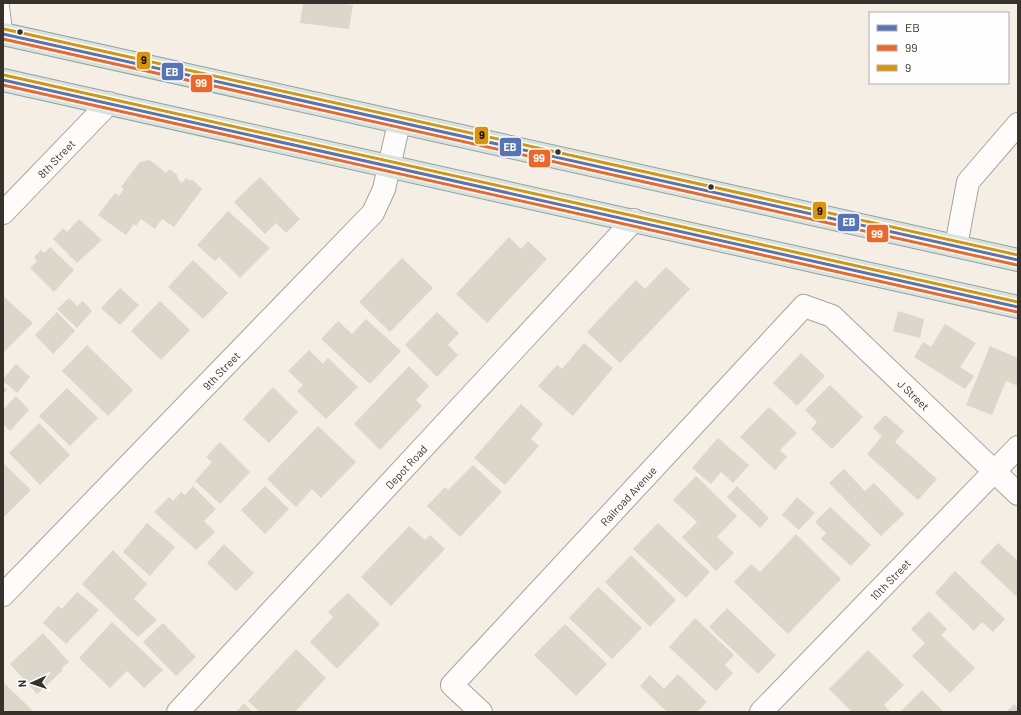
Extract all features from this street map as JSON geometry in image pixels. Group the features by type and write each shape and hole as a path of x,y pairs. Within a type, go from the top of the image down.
{"main road":[{"path":"5,34 1018,260"},
{"path":"3,80 1018,307"}],"street":[{"name":"8th Street","path":"3,213 109,103"},
{"name":"9th Street","path":"3,595 374,213 384,189 399,123"},
{"path":"956,246 968,182 1018,124"},
{"name":"Depot Road","path":"178,712 634,220"},
{"name":"J Street","path":"804,306 832,316 1018,494"},
{"name":"Railroad Avenue","path":"481,712 452,685 804,306"},
{"name":"10th Street","path":"761,712 1018,447"}],"lane":[{"path":"3,3 5,34"}],"building":[{"path":"303,3 339,3 353,5 349,29 300,23"},
{"path":"150,160 166,173 168,170 171,170 177,175 182,183 186,178 193,180 202,189 174,227 162,219 155,229 141,219 136,226 134,224 126,235 98,215 115,193 119,196 124,189 121,187 140,162"},
{"path":"260,177 300,219 286,233 276,223 265,234 234,202"},
{"path":"228,211 270,248 240,278 219,257 215,261 197,245"},
{"path":"79,219 102,240 77,263 53,239 63,228 67,232"},
{"path":"509,237 521,249 528,241 547,259 487,323 456,294"},
{"path":"50,247 74,270 54,292 30,268 37,261 34,257 41,250 44,253"},
{"path":"402,258 433,288 390,332 359,302"},
{"path":"193,260 228,293 203,319 168,287"},
{"path":"666,267 690,289 620,363 587,332 636,280 645,289"},
{"path":"120,288 139,305 120,325 101,308"},
{"path":"3,296 33,323 3,353"},
{"path":"69,298 77,306 83,301 92,311 77,328 57,309"},
{"path":"160,301 190,330 161,360 131,331"},
{"path":"898,311 924,319 920,338 893,331"},
{"path":"57,312 75,331 53,354 35,335"},
{"path":"437,312 459,333 448,345 458,355 437,377 405,345"},
{"path":"366,319 401,351 370,384 321,339 338,321 352,334"},
{"path":"945,324 976,343 960,367 974,376 965,389 914,357 923,342 931,347"},
{"path":"584,343 613,368 573,416 538,386 557,365 562,369"},
{"path":"87,345 133,390 108,416 62,371"},
{"path":"990,346 1018,358 1018,386 1006,381 992,415 966,405"},
{"path":"309,350 323,364 328,358 358,387 326,419 297,391 303,385 288,371"},
{"path":"801,353 825,376 797,406 773,383"},
{"path":"16,364 30,377 17,393 3,381 3,379"},
{"path":"409,366 429,386 416,400 422,406 380,450 354,424"},
{"path":"830,385 863,417 832,449 811,429 817,422 805,410"},
{"path":"3,386 7,390 3,394"},
{"path":"273,387 298,412 269,443 243,419"},
{"path":"67,388 98,418 70,446 39,416"},
{"path":"16,396 29,410 10,431 3,424 3,410"},
{"path":"521,404 543,424 531,439 539,446 505,485 474,458"},
{"path":"769,407 797,433 780,450 787,457 775,470 740,437"},
{"path":"885,415 904,431 895,442 937,479 918,500 867,454 882,436 873,428"},
{"path":"39,423 70,455 40,485 9,453"},
{"path":"318,426 356,462 321,498 312,489 296,507 267,479"},
{"path":"718,438 749,465 733,483 721,472 711,484 692,468"},
{"path":"220,442 250,472 220,504 195,481 212,462 206,457"},
{"path":"3,463 31,490 3,518"},
{"path":"473,465 502,492 460,537 427,506 445,487 448,490"},
{"path":"844,469 865,491 874,483 904,514 881,536 829,483"},
{"path":"696,476 737,516 717,537 734,553 716,571 682,537 697,522 673,500"},
{"path":"193,486 216,509 204,521 215,532 196,550 154,512 169,497 173,501 181,492 185,495"},
{"path":"265,486 289,509 265,534 241,510"},
{"path":"737,486 769,518 760,528 727,497"},
{"path":"797,497 815,513 799,530 782,515"},
{"path":"830,507 871,545 851,566 821,539 826,533 815,522"},
{"path":"147,523 175,547 150,576 123,552"},
{"path":"658,523 710,572 686,598 633,549"},
{"path":"409,526 425,540 430,535 445,549 391,606 361,577"},
{"path":"796,534 841,579 788,634 734,582 751,564 760,572"},
{"path":"998,543 1018,561 1018,598 980,562"},
{"path":"224,544 254,573 236,591 207,563"},
{"path":"113,550 147,584 134,599 157,620 138,637 82,584"},
{"path":"631,555 676,600 650,627 605,582"},
{"path":"955,571 1005,619 993,632 982,622 974,631 935,593"},
{"path":"598,587 642,628 612,659 569,618"},
{"path":"77,592 99,610 66,644 43,623 58,606 62,609"},
{"path":"348,593 380,624 337,669 310,642 333,617 328,612"},
{"path":"727,608 776,655 758,674 709,627"},
{"path":"929,611 947,629 941,635 975,668 950,693 912,656 925,643 911,629"},
{"path":"695,618 734,655 725,665 733,673 716,691 669,647"},
{"path":"112,622 163,670 144,688 127,671 110,688 79,658"},
{"path":"163,623 196,657 176,676 143,642"},
{"path":"565,624 607,664 576,696 534,655"},
{"path":"43,633 69,662 61,669 63,670 37,694 10,664"},
{"path":"296,649 326,678 295,712 260,712 248,701"},
{"path":"868,650 904,685 884,705 891,712 852,712 829,689"},
{"path":"678,674 707,702 697,712 667,712 640,686 650,675 664,689"},
{"path":"3,682 32,710 31,712 3,712"},
{"path":"922,690 943,711 942,712 900,712"},
{"path":"244,703 252,712 236,712"},
{"path":"1014,704 1018,708 1018,712 1006,712"}],"transit line":[{"name":"9","path":"4,29 1018,255"},
{"name":"EB","path":"3,34 1018,260"},
{"name":"99","path":"3,39 1017,265"},
{"name":"9","path":"4,75 1018,302"},
{"name":"EB","path":"3,80 1018,307"},
{"name":"99","path":"3,85 1017,312"}]}
